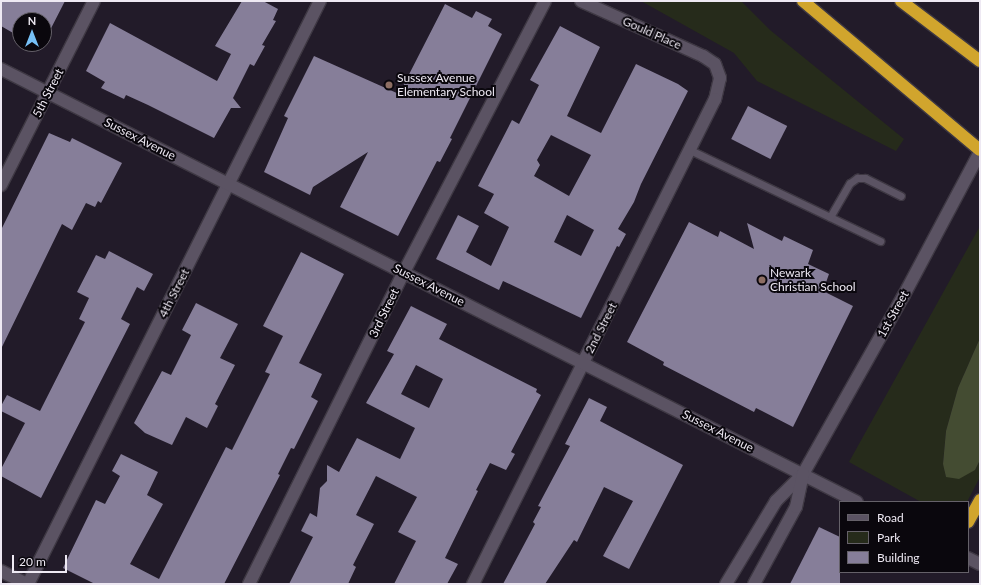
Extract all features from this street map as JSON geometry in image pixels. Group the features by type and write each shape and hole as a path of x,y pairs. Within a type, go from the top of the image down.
{"highway":[{"path":"803,1 980,151"},
{"path":"901,1 980,61"},
{"path":"969,520 980,500"}],"street":[{"name":"5th Street","path":"1,185 94,1"},
{"name":"4th Street","path":"27,584 320,1"},
{"name":"3rd Street","path":"249,584 404,272 545,1"},
{"name":"Gould Place","path":"581,1 703,56 718,70"},
{"name":"Sussex Avenue","path":"1,69 855,501"},
{"name":"2nd Street","path":"473,584 718,93 718,70"},
{"name":"1st Street","path":"726,584 776,501 803,474 904,295 980,151"},
{"name":"1st Street","path":"754,584 796,507 803,474"},
{"path":"969,558 980,564"},
{"path":"1,571 27,584"}],"lane":[{"path":"690,150 880,241"},
{"path":"830,217 850,183 857,178 865,178 901,196"}],"green space":[{"path":"641,1 741,1 770,30 904,139 896,151 757,81 734,53"},
{"path":"980,226 980,338 958,388 946,431 943,463 946,477 975,470 980,460 980,477 968,501 919,501 849,462"},
{"path":"980,338 980,460 975,470 959,479 946,477 943,464 946,431 958,388"}],"building":[{"path":"1,1 65,1 52,26 52,12 12,12 12,32 1,26"},
{"path":"242,1 263,1 278,9 273,20 276,21 262,45 265,46 254,66 250,64 233,98 241,108 231,108 214,138 126,95 124,99 101,88 105,82 86,71 110,23 217,81 231,54 215,46"},
{"name":"Sussex Avenue Elementary School","path":"445,4 472,18 476,11 492,19 488,26 502,34 450,138 452,139 440,162 437,161 398,236 340,207 368,152 313,187 310,195 264,172 288,118 284,116 314,56 399,94"},
{"path":"560,26 600,47 567,116 601,133 636,64 678,84 688,91 641,184 634,202 618,229 626,234 619,247 617,246 581,318 503,281 499,290 436,259 458,215 479,226 466,252 491,266 509,227 484,213 494,194 478,186 512,120 519,124 539,85 530,80","holes":["551,135 591,155 569,196 534,176 540,165 537,160","567,215 594,230 581,256 554,242"]},
{"path":"748,106 787,126 770,159 731,139"},
{"path":"49,133 70,142 72,138 122,163 101,203 98,201 95,207 86,203 72,230 62,224 1,349 1,230"},
{"path":"689,222 718,237 720,231 754,249 747,223 782,241 784,236 813,250 808,264 829,274 823,291 853,306 793,427 756,408 754,412 663,365 664,362 627,342"},
{"path":"109,251 153,274 144,291 137,287 121,319 130,324 41,498 1,476 1,469 25,423 1,411 1,406 7,395 40,411 85,322 79,319 89,298 77,292 96,255 105,259"},
{"path":"301,252 344,274 299,363 322,374 311,397 318,401 294,449 291,448 278,474 280,475 224,584 95,584 63,568 96,500 105,504 120,476 112,471 121,454 158,472 147,495 163,504 130,564 159,579 226,447 232,450 270,374 265,372 283,336 263,326"},
{"path":"196,303 238,324 220,358 235,365 215,404 218,406 207,428 186,417 172,445 145,433 134,423 162,371 171,375 191,335 182,330"},
{"path":"411,306 447,324 439,339 537,389 536,392 541,395 511,452 515,454 506,470 490,463 476,490 478,491 445,558 458,564 447,584 394,584 416,541 398,532 417,497 376,476 356,515 374,524 353,565 356,567 348,584 289,584 313,537 301,531 310,513 317,517 320,488 327,481 327,465 339,472 357,438 400,459 415,428 366,403 394,354 387,351","holes":["416,365 443,379 429,408 401,394"]},
{"path":"589,398 607,407 600,421 683,465 629,569 603,556 633,501 604,487 577,542 574,540 545,584 503,584 535,524 533,522 541,507 538,506 570,446 565,444"},
{"path":"819,527 839,537 840,584 790,584"}],"place":[{"name":"Sussex Avenue Elementary School","path":"389,85"},
{"name":"Newark Christian School","path":"762,280"}]}
